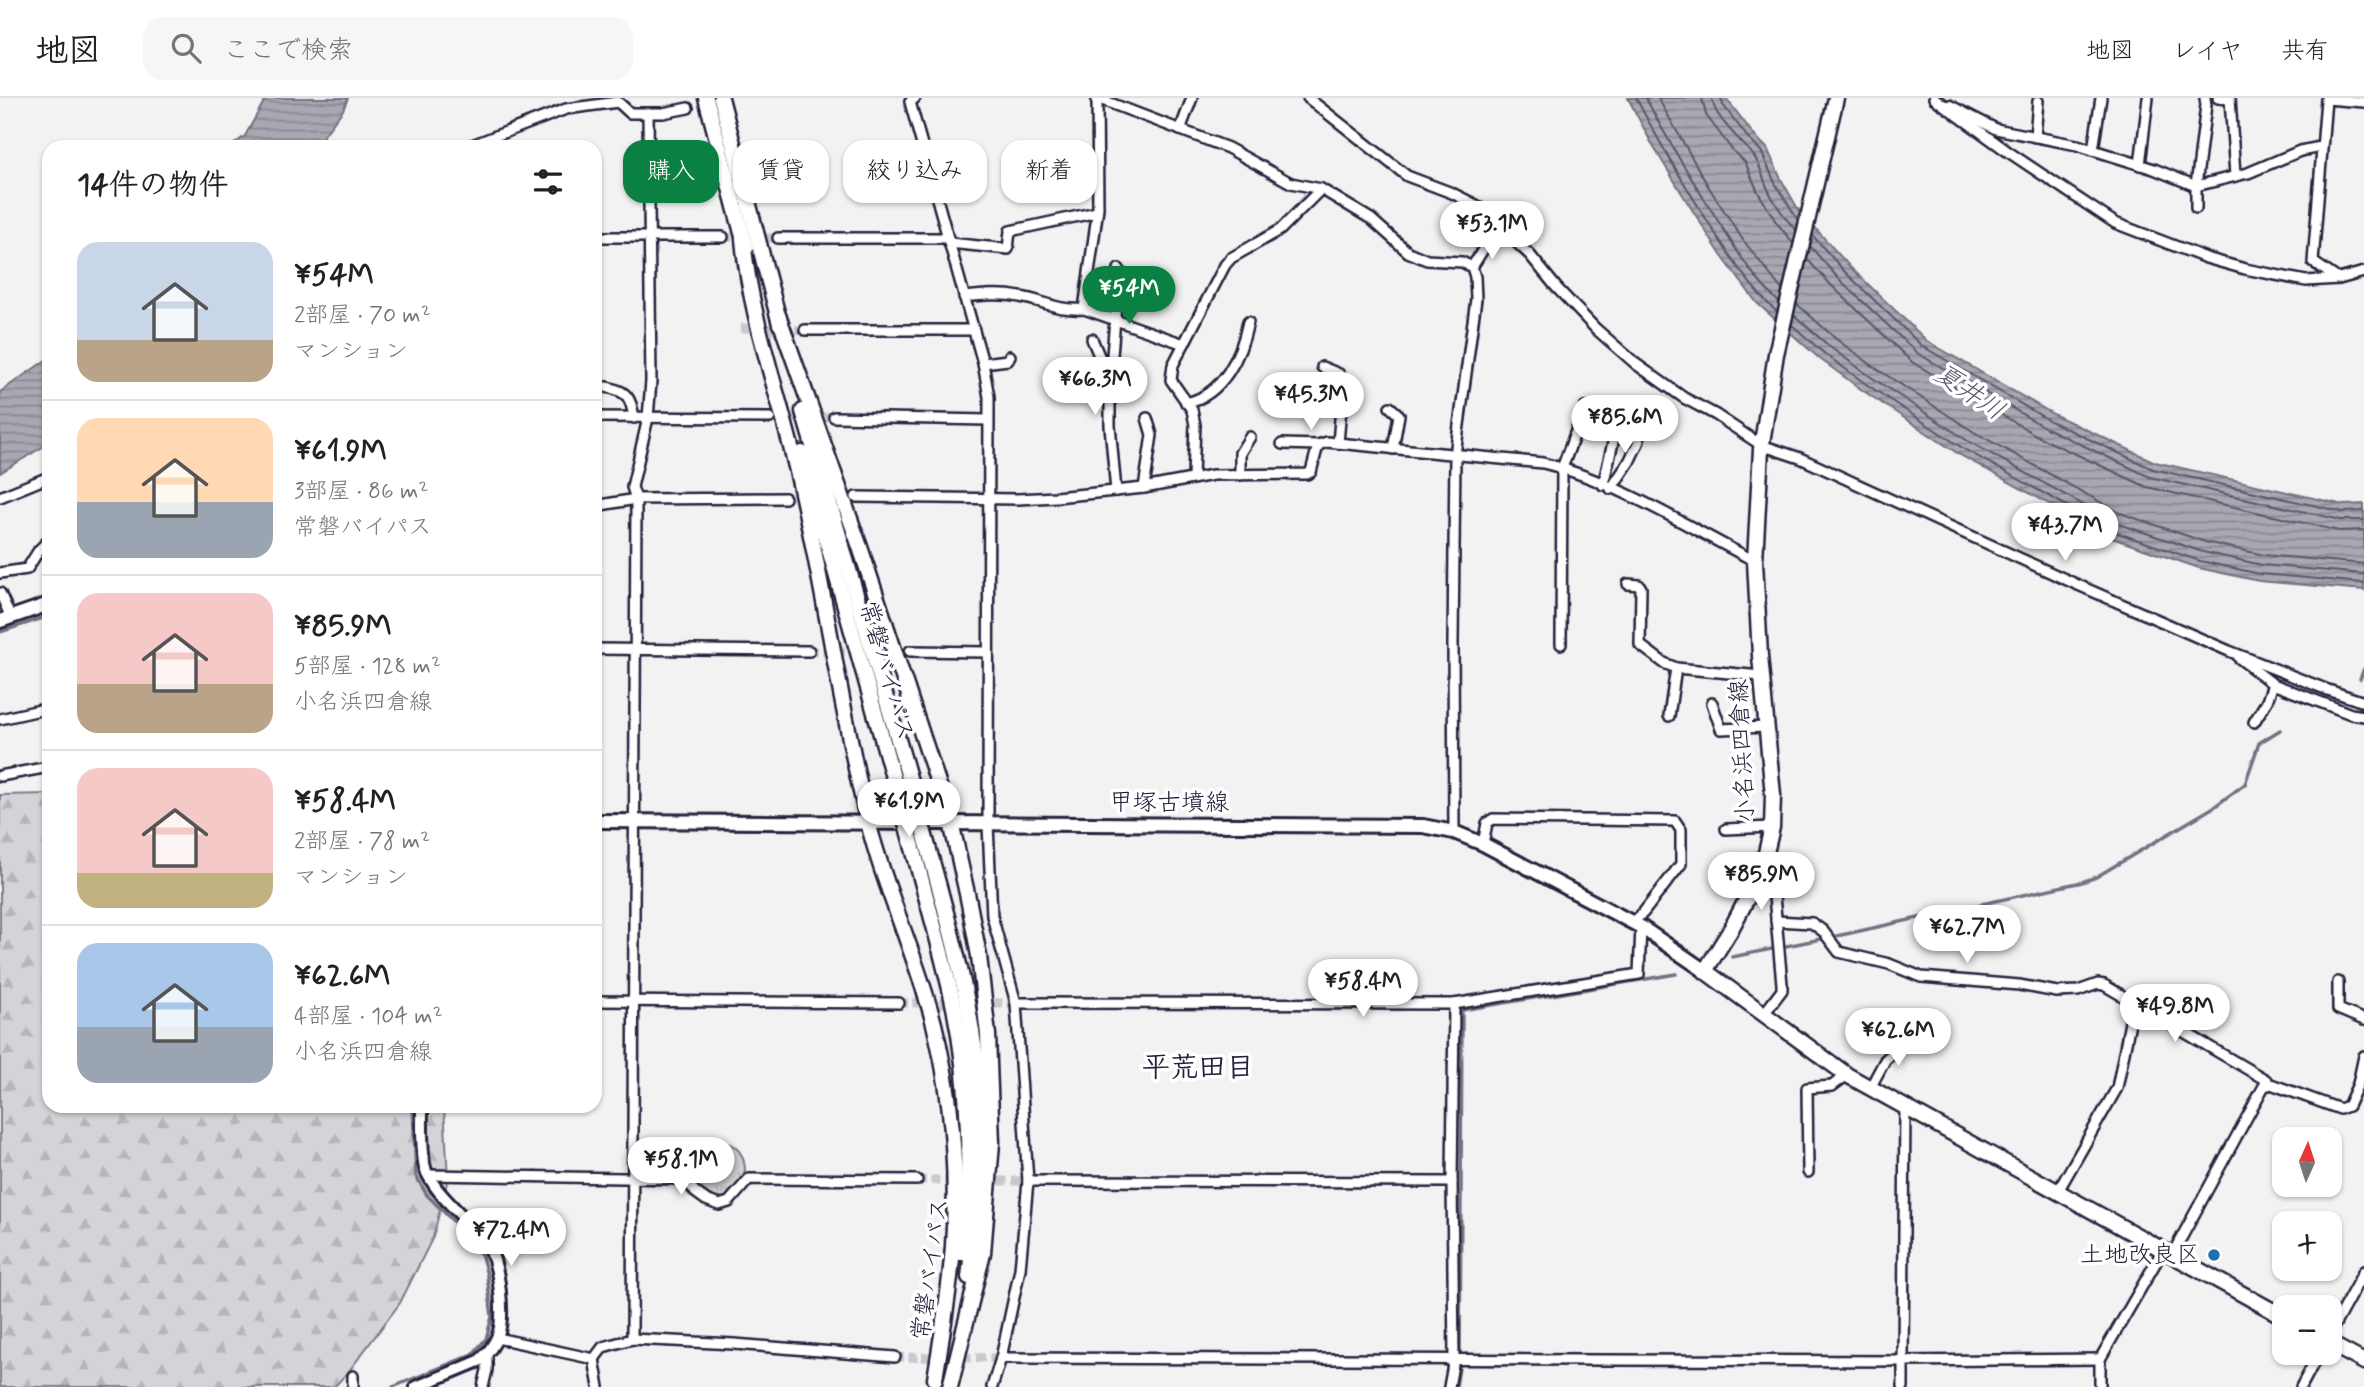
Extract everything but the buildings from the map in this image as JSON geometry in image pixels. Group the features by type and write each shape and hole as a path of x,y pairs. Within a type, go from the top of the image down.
{"main road":[{"name":"常磐バイパス","path":"706,98 913,848 952,1000 964,1082 965,1226 937,1384"},
{"name":"常磐バイパス","path":"721,98 822,481 952,932 978,1082 980,1136 975,1232 962,1317 937,1384"},
{"name":"小名浜四倉線","path":"1705,971 1730,931 1758,873 1772,828 1773,795 1761,676 1755,561 1762,441 1776,354 1836,98"},
{"path":"743,239 747,275 824,593 868,822 921,977 936,1033 949,1104 955,1181 953,1249 937,1384"},
{"path":"778,315 860,547 951,822 968,898 983,986 991,1085 992,1143 983,1253 950,1387"},
{"path":"6,619 42,606"},
{"name":"甲塚古墳線","path":"602,821 1423,826 1454,832 1483,844 1637,925 1705,971"},
{"path":"1705,971 1763,1015 1870,1088 2272,1310"},
{"path":"2342,1350 2364,1362"}],"street":[{"path":"915,98 910,102 988,384 988,824 992,916 1016,1003 1028,1181 1020,1269 992,1387"},
{"path":"1180,130 1192,98"},
{"path":"1308,98 1407,176 1476,205 1531,256 1596,329 1636,364 1684,398 1762,441 2078,585 2229,651 2364,702"},
{"path":"2093,150 2101,98"},
{"path":"2140,165 2148,98"},
{"path":"2196,208 2205,98"},
{"path":"2218,98 2230,99 2235,176"},
{"path":"2316,98 2358,100"},
{"path":"1084,309 1097,212 1097,99 1228,148 1291,183 1321,189 1371,219 1408,252 1427,260 1462,262 1472,267 1475,299 1455,455 1454,832"},
{"path":"2326,99 2313,262 2339,279"},
{"path":"1938,100 1996,129 2093,150 2196,186 2248,173 2300,151 2321,147"},
{"path":"1938,100 2115,223 2245,270 2306,281 2339,279 2364,272"},
{"path":"2035,138 2038,101"},
{"path":"485,140 566,108 618,102 630,113 663,113 688,107"},
{"path":"632,1339 636,499 632,487 648,418 652,317 648,238 648,113"},
{"path":"1193,477 1195,425 1192,410 1171,380 1171,372 1225,265 1231,258 1280,230 1321,189"},
{"path":"778,238 948,241 1008,249 1010,231 1097,212"},
{"path":"602,237 723,237"},
{"path":"1472,267 1491,237"},
{"path":"1116,491 1110,426 1110,382 1119,269"},
{"path":"964,297 1020,297 1061,309 1084,309 1184,344"},
{"path":"1186,402 1199,400 1221,382 1242,347 1248,322"},
{"path":"805,330 974,330"},
{"path":"1092,339 1110,382"},
{"path":"983,363 1008,360 1010,356"},
{"path":"1322,368 1339,374 1343,384 1338,443"},
{"path":"606,387 624,392 629,398 634,418"},
{"path":"1390,407 1399,415 1393,449"},
{"path":"1561,644 1562,468 1585,407"},
{"path":"602,417 770,418"},
{"path":"834,418 988,420"},
{"path":"1144,488 1152,435 1147,418"},
{"path":"1607,486 1619,418"},
{"path":"1240,475 1240,453 1250,437"},
{"path":"1607,486 1629,462 1639,441"},
{"path":"1282,444 1318,445 1326,442 1543,463 1607,486 1755,561"},
{"path":"856,497 1056,497 1144,488 1193,477 1307,474 1311,472 1318,445"},
{"path":"0,497 42,480"},
{"path":"602,505 636,499 785,498"},
{"path":"0,573 27,569 42,547"},
{"path":"1628,584 1639,585 1641,588 1640,645 1664,663 1676,668 1761,676"},
{"path":"0,593 6,619"},
{"path":"602,649 809,650"},
{"path":"2229,651 2273,684 2351,714 2364,716"},
{"path":"910,652 987,652"},
{"path":"1669,716 1676,668"},
{"path":"2254,722 2267,701 2273,684"},
{"path":"1712,703 1721,729 1766,727"},
{"path":"0,719 42,710"},
{"path":"0,776 42,768"},
{"path":"1016,1003 1454,1004 1639,974 1637,925 1643,913 1681,864 1679,824 1675,821 1493,819 1487,823 1483,844"},
{"path":"1726,828 1772,828"},
{"path":"1758,873 1770,879 1773,885 1782,990 1763,1015"},
{"path":"1776,920 1812,923 1823,930 1839,952 1889,964 1921,977 2020,985 2056,992 2078,991 2098,984 2105,985 2266,1080 2268,1085 2340,1109 2348,1106 2358,1084 2364,1056"},
{"path":"2338,982 2338,1009 2364,1020"},
{"path":"602,1000 899,1003"},
{"path":"2058,1191 2117,1088 2134,1002"},
{"path":"1449,1387 1458,1359 1452,1182 1454,1004"},
{"path":"1870,1088 1885,1060 1910,1037"},
{"path":"1808,1172 1807,1088 1832,1086 1847,1074"},
{"path":"2100,1387 2100,1359 2168,1253 2264,1086 2268,1085"},
{"path":"1903,1387 1905,1108"},
{"path":"416,1387 442,1381 487,1354 500,1327 500,1298 489,1248 480,1235 455,1212 425,1169 422,1113"},
{"path":"429,1175 686,1179 695,1192 719,1205 729,1202 749,1179 917,1180"},
{"path":"1028,1181 1452,1182"},
{"path":"2342,1311 2364,1271"},
{"path":"497,1338 594,1359"},
{"path":"599,1387 594,1359 603,1348 632,1339 895,1357"},
{"path":"483,1387 487,1354"},
{"path":"1001,1358 1903,1361 2100,1359"},
{"path":"2301,1387 2313,1365"},
{"path":"353,1376 353,1387"}],"green space":[{"path":"42,794 42,1113 444,1113 448,1179 433,1237 400,1303 334,1387 0,1387 0,795"},
{"path":"720,1141 731,1144 739,1151 745,1172 732,1195 719,1201 712,1200 700,1191 684,1167 687,1148"}],"water":[{"path":"266,98 348,98 343,110 320,140 240,140 245,136"},
{"name":"夏井川","path":"1628,98 1726,98 1767,148 1798,209 1850,267 1927,341 2053,414 2155,462 2344,505 2364,504 2364,590 2259,581 2199,568 2109,537 1960,455 1862,390 1820,359 1757,303 1721,255 1686,200"},
{"path":"42,363 42,447 0,473 0,392"}],"waterway":[{"path":"0,632 42,618"},
{"path":"2360,679 2364,669"},
{"path":"1732,957 2096,877 2214,807 2245,784 2259,743 2280,730"},
{"path":"1456,1387 1460,1362 1462,1010 1676,974"},
{"path":"393,1387 473,1354 486,1339 492,1317 482,1256 469,1237 427,1195 416,1176 413,1113"}],"tunnel":[{"path":"723,237 778,238"},
{"path":"741,328 805,330"},
{"path":"779,418 834,417"},
{"path":"809,651 910,651"},
{"path":"899,1003 1016,1003"},
{"path":"917,1180 957,1180"},
{"path":"985,1181 1028,1181"},
{"path":"895,1357 1001,1358"}],"place":[{"name":"土地改良区","path":"2214,1255"}],"district":[{"name":"平荒田目","path":"1198,1068"}]}
